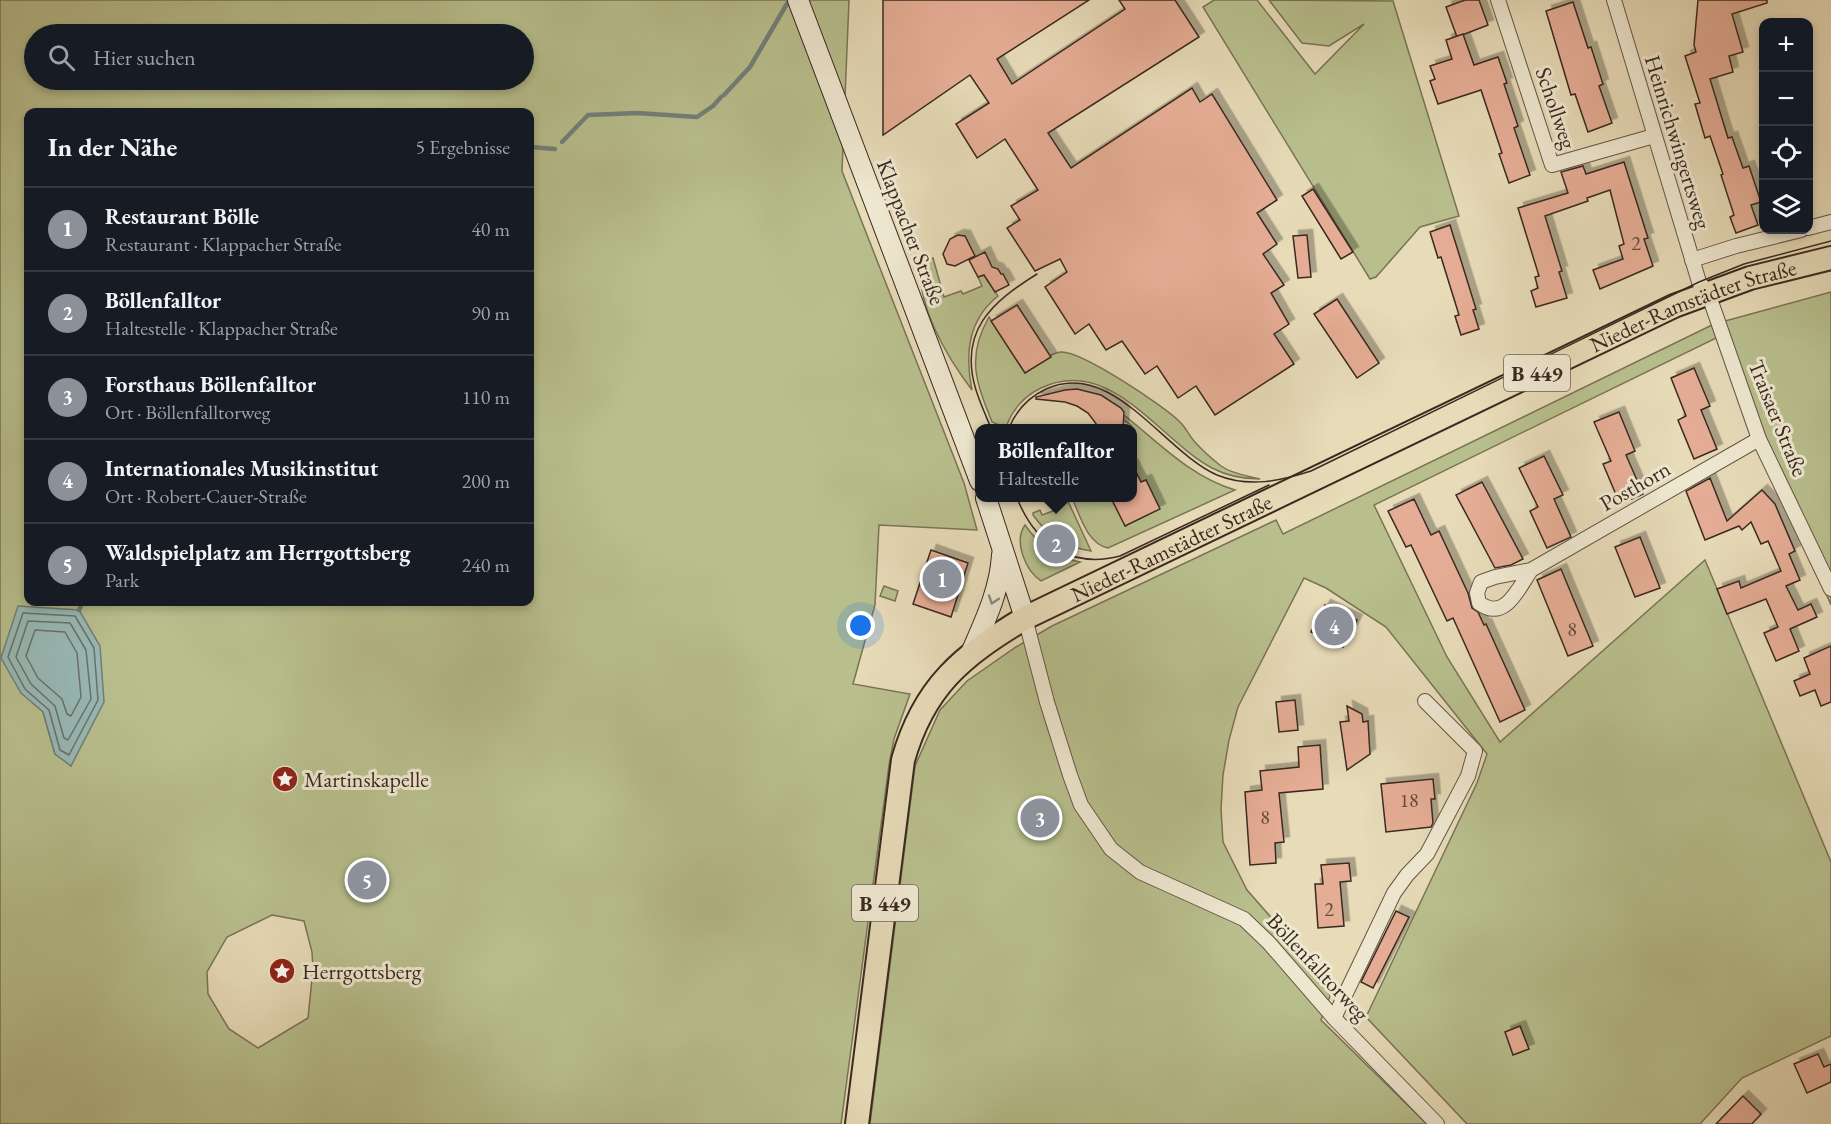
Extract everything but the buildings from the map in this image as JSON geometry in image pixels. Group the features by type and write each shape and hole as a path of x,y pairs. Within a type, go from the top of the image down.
{"main road":[{"name":"Klappacher Straße","path":"798,0 975,468"},
{"name":"Nieder-Ramstädter Straße","path":"857,1124 903,760 917,721 929,698 957,665 971,653 1025,618 1674,306 1750,278 1831,258"},
{"path":"987,502 1025,618"},
{"path":"971,653 999,581 1002,543"}],"street":[{"name":"Schollweg","path":"1498,0 1552,165 1654,136"},
{"name":"Heinrichwingertsweg","path":"1614,0 1699,282 1708,293"},
{"name":"Nieder-Ramstädter Straße","path":"1813,227 1831,222"},
{"name":"Nieder-Ramstädter Straße","path":"1692,260 1785,234"},
{"name":"Traisaer Straße","path":"1708,293 1759,439 1831,589"},
{"name":"Posthorn","path":"1531,570 1759,439"},
{"name":"Böllenfalltorweg","path":"1025,618 1047,702 1081,805 1111,849 1140,872 1245,919 1269,943 1334,1018 1437,1124"},
{"path":"1334,1018 1394,893 1427,854 1468,776 1474,751 1425,701"}],"green space":[{"path":"0,0 849,0 842,171 964,483 977,530 879,525 875,605 853,684 910,694 894,739 889,765 841,1124 0,1124","holes":["43,712 71,765 55,754","272,915 304,921 312,952 313,969 308,1018 258,1048 229,1029 208,994 207,972 227,937"]},
{"path":"1214,0 1257,0 1315,74 1364,24 1329,46 1302,43 1269,0 1393,1 1459,216 1420,227 1376,277 1370,279 1203,7"},
{"path":"933,258 944,297 961,291 963,294 982,286 978,277 984,275 998,296 980,316 974,328 969,351 972,390 943,346 928,312 920,278 921,261"},
{"path":"1831,292 1831,605 1759,439 1718,337 1374,505 1447,657 1500,742 1705,560 1831,862 1831,1036 1742,1078 1700,1124 1467,1124 1366,1017 1477,783 1487,754 1386,627 1326,588 1304,578 1238,707 1223,775 1221,809 1223,842 1247,890 1333,988 1321,1020 1427,1124 870,1124 915,766 940,710 967,681 1016,647 1052,626 1276,520 1283,534 1714,324"},
{"path":"989,317 1025,373 1047,358 1061,352 1071,354 1104,369 1171,414 1182,424 1192,439 1225,469 1260,479 1236,476 1212,468 1192,455 1132,405 1112,391 1090,382 1066,381 1041,388 1019,405 1008,424 992,422 976,370 976,357 982,331"},
{"path":"1124,415 1135,424 1130,424 1122,419"},
{"path":"1137,426 1190,468 1204,477 1235,490 1108,548 1095,541 1085,528 1074,502 1113,502 1126,526 1146,480 1141,482 1137,474"},
{"path":"1068,502 1091,551 1073,547 1051,535 1033,515 1040,510 1042,515 1053,511 1052,505"},
{"path":"1025,525 1049,549 1080,562 1041,581 1030,570 1023,556 1020,540"},
{"path":"884,586 898,591 895,601 880,596"}],"water":[{"path":"18,606 79,610 100,646 104,702 71,766 55,754 43,712 21,693 1,658"}],"waterway":[{"path":"724,95 750,67 788,2"},
{"path":"562,142 588,115 637,113 697,117 721,97"},
{"path":"534,147 555,149"},
{"path":"79,610 81,606"}],"tram line":[{"path":"1011,424 1024,405 1046,389 1070,383 1093,386 1115,397 1136,412 1177,448 1217,475 1253,482 1288,478 1311,471 1699,282 1744,264 1831,241"},
{"path":"989,424 978,395 972,369 972,351 976,335 983,320 993,307 1037,274"},
{"path":"1019,502 1034,528 1056,549 1085,559 1102,559 1120,556 1269,485"}],"place":[{"name":"Böllenfalltor","path":"1056,544"},
{"name":"Restaurant Bölle","path":"942,579"},
{"name":"Internationales Musikinstitut","path":"1334,626"},
{"name":"Martinskapelle","path":"285,779"},
{"name":"Forsthaus Böllenfalltor","path":"1040,818"},
{"name":"Waldspielplatz am Herrgottsberg","path":"367,880"},
{"name":"Herrgottsberg","path":"282,971"}]}
